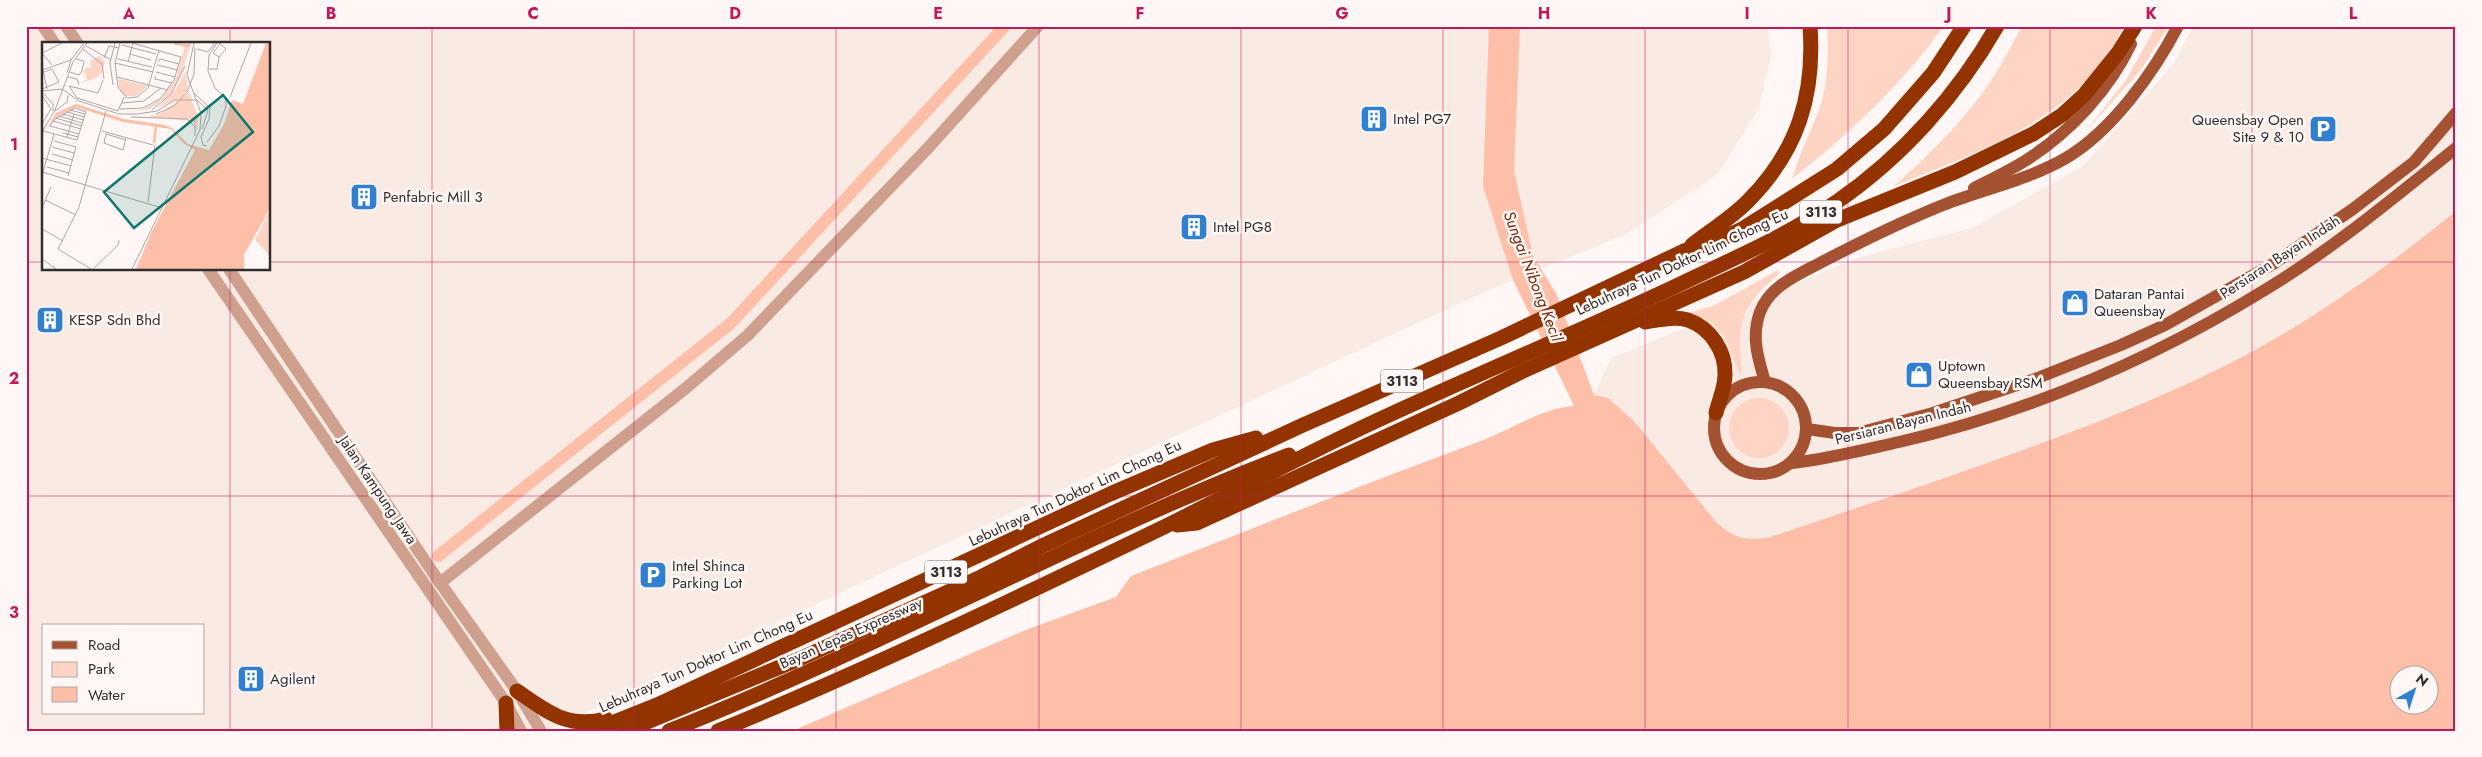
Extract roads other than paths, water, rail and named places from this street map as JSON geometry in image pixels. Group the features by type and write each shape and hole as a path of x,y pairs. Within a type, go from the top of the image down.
{"highway":[{"path":"1684,251 1748,201 1786,154 1806,105 1811,71 1810,26"},
{"name":"Lebuhraya Tun Doktor Lim Chong Eu","path":"1094,522 1303,425 1501,338 1684,251 1717,241 1742,230 1837,169 1884,129 1912,98 1947,54 1964,26"},
{"name":"Lebuhraya Tun Doktor Lim Chong Eu","path":"1100,537 1260,466 1517,366 1592,332 1803,225 1842,198 1900,150 1927,122 1972,65 1997,26"},
{"path":"1625,324 1744,272 1837,220 1955,172 2033,134 2062,114 2084,95 2137,26"},
{"path":"1592,332 1625,324 1670,318 1687,320 1711,336 1719,346 1724,360 1726,374 1724,388 1716,413"},
{"path":"1163,527 1197,523 1460,403 1517,366"},
{"name":"Lebuhraya Tun Doktor Lim Chong Eu","path":"718,731 921,641 1163,527 1375,421"},
{"name":"Lebuhraya Tun Doktor Lim Chong Eu","path":"592,731 657,705 1110,494 1212,450 1303,425"},
{"name":"Bayan Lepas Expressway","path":"625,731 797,660 981,577 1094,522"},
{"name":"Bayan Lepas Expressway","path":"669,731 858,649 1100,537"},
{"path":"517,691 548,712 573,722 592,722 657,705"},
{"path":"506,704 507,731"}],"main road":[{"path":"1944,205 2028,159 2076,120 2111,78 2126,54 2137,26"},
{"path":"1765,382 1755,345 1760,312 1770,296 1795,276 1851,246 1944,205 2025,177 2076,151 2100,130 2136,91 2154,66 2178,26"},
{"name":"Persiaran Bayan Indah","path":"1807,428 1835,433 1858,433 1933,413 2035,379 2121,345 2164,324 2273,264 2353,209 2414,162 2456,113"},
{"name":"Persiaran Bayan Indah","path":"1792,463 1818,460 1925,436 2000,414 2128,363 2183,336 2268,288 2379,211 2456,148"},
{"path":"1765,382 1790,392 1799,403 1805,415 1807,428 1805,441 1800,453 1792,463 1782,470 1764,474 1746,472 1735,467 1719,449 1714,425 1716,413 1724,400 1735,389 1749,383 1765,382"}],"street":[{"path":"43,26 54,42"},
{"path":"66,26 77,42"},
{"path":"440,583 686,388 748,335 928,148 1038,26"},
{"name":"Jalan Kampung Jawa","path":"209,270 506,704 521,731"},
{"name":"Jalan Kampung Jawa","path":"230,270 440,583 517,691 541,731"}],"water":[{"name":"Sungai Nibong Kecil","path":"1489,26 1520,26 1514,171 1533,256 1556,293 1594,395 1608,398 1634,421 1716,522 1729,532 1740,537 1752,539 1768,538 1987,463 2096,423 2202,377 2269,342 2334,302 2396,258 2456,211 2456,731 792,731 1028,629 1116,597 1131,576 1490,437 1537,415 1574,406 1513,280 1483,186"}],"waterway":[{"path":"438,556 731,323 1005,26"}],"place":[{"name":"Intel PG7","path":"1374,119"},
{"name":"Queensbay Open Site 9 & 10","path":"2323,129"},
{"name":"Penfabric Mill 3","path":"364,197"},
{"name":"Intel PG8","path":"1194,227"},
{"name":"Dataran Pantai Queensbay","path":"2075,303"},
{"name":"KESP Sdn Bhd","path":"50,320"},
{"name":"Uptown Queensbay RSM","path":"1919,375"},
{"name":"Intel Shinca Parking Lot","path":"653,575"},
{"name":"Agilent","path":"251,679"}]}
